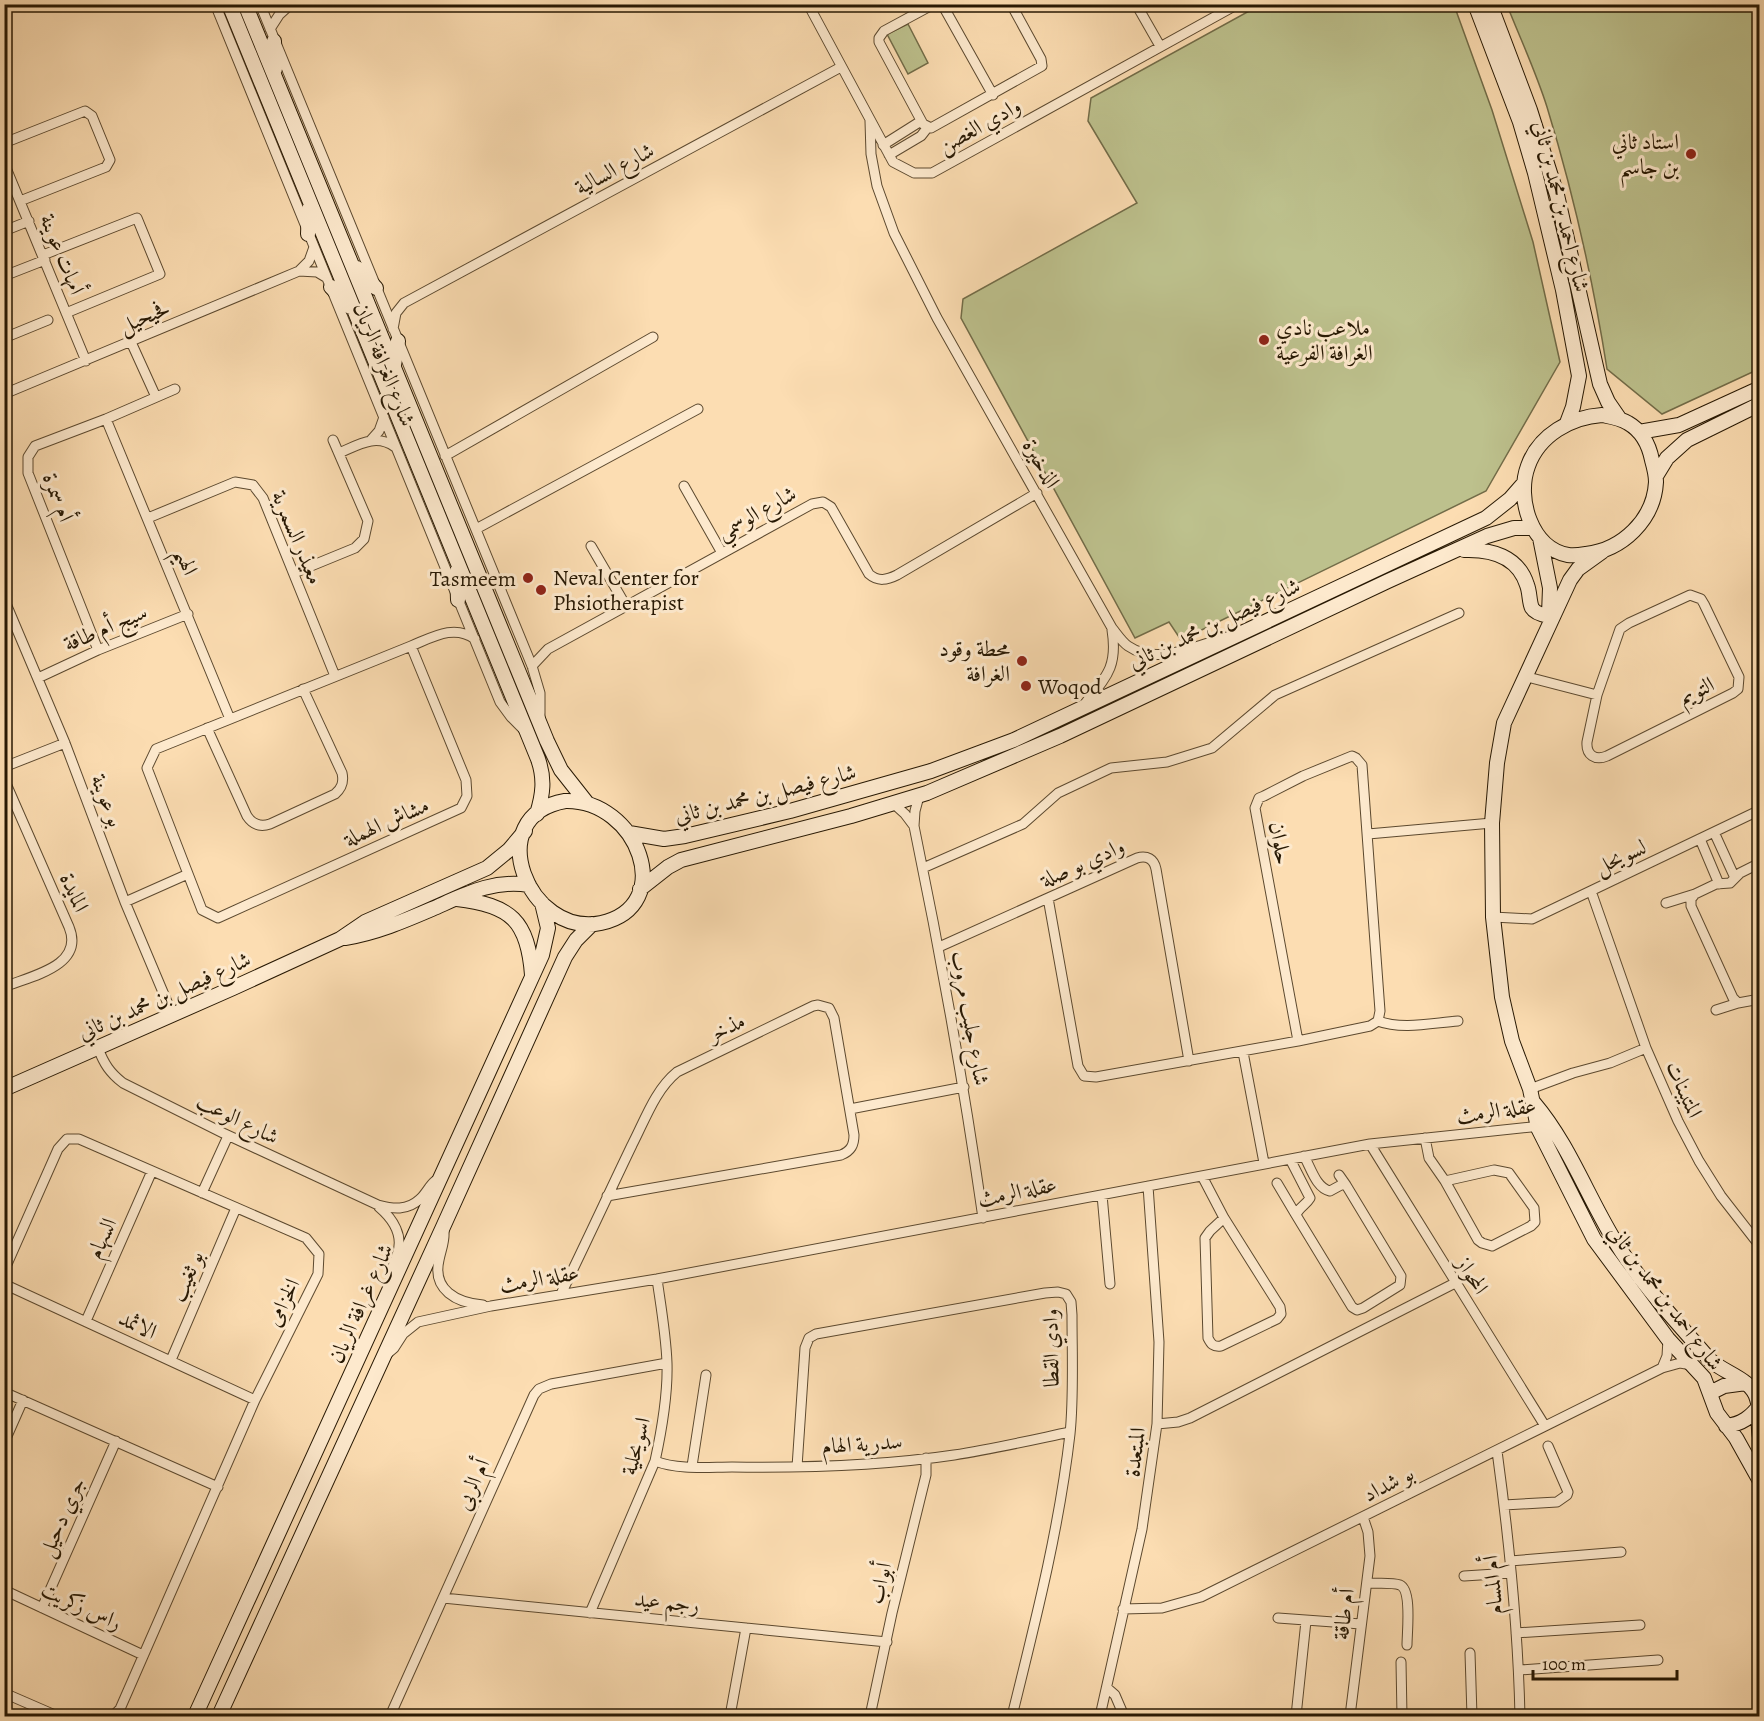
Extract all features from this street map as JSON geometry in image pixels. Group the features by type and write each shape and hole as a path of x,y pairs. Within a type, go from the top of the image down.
{"street":[{"name":"شارع الغرافة الريان","path":"214,4 503,708 526,732"},
{"name":"شارع الغرافة الريان","path":"228,4 538,759 544,780 544,792 537,814"},
{"name":"شارع الغرافة الريان","path":"245,4 540,723 556,760 587,802"},
{"name":"شارع الغرافة الريان","path":"260,4 532,666 541,702 540,723"},
{"path":"268,4 290,4"},
{"path":"275,77 272,35 279,15 290,4"},
{"name":"وادي الغصن","path":"808,4 893,162 914,173 932,173 1238,4"},
{"path":"934,4 884,31 879,38 880,47 925,124 935,127 1038,69 1042,63 1011,4"},
{"path":"942,4 993,95"},
{"path":"1136,4 1160,46"},
{"name":"شارع احمد بن محمد بن ثاني","path":"1475,4 1520,122 1563,290 1579,376 1573,407 1567,423"},
{"name":"شارع احمد بن محمد بن ثاني","path":"1490,4 1530,110 1557,195 1600,384 1619,418"},
{"name":"شارع السالية","path":"404,303 842,67"},
{"path":"4,143 85,111 92,116 110,160 106,167 20,201"},
{"name":"الذخيرة","path":"870,121 872,162 881,201 894,234 937,318 1112,628 1126,645 1140,653 1160,655 1182,651 1247,630"},
{"path":"883,145 925,124"},
{"path":"889,155 921,136 925,124"},
{"name":"أمهات عوينة","path":"4,163 86,361"},
{"path":"299,271 309,261 311,241 309,201"},
{"path":"4,276 137,218 160,274 66,313"},
{"path":"4,231 29,221"},
{"path":"352,263 379,293 393,304 404,303"},
{"path":"299,271 317,272 355,311"},
{"name":"فحيحيل","path":"4,394 299,271"},
{"path":"394,365 396,313 404,303"},
{"path":"4,338 48,320"},
{"path":"446,456 653,337"},
{"path":"131,342 156,398"},
{"path":"1639,432 1679,425 1760,388"},
{"name":"أم سمرة","path":"98,650 28,473 28,457 35,446 175,389"},
{"path":"1656,476 1667,458 1687,440 1760,405"},
{"path":"476,529 698,409"},
{"path":"1595,416 1619,418 1639,432 1650,451 1656,476 1653,500 1626,539 1603,551 1574,556 1552,549 1537,533 1525,504 1524,483 1527,466 1538,447 1550,434 1567,423 1595,416"},
{"path":"339,453 371,440 379,431 384,417"},
{"name":"الهيم","path":"106,419 230,719"},
{"path":"294,573 355,548 364,539 368,521 333,440"},
{"path":"371,440 387,442 396,448"},
{"name":"معيذر السمرية","path":"147,518 235,482 253,485 263,498 335,676"},
{"name":"شارع فيصل بن محمد بن ثاني","path":"629,833 664,839 790,811 931,771 1014,740 1486,518 1510,499 1524,483"},
{"path":"684,486 722,554"},
{"name":"شارع الوسمي","path":"532,666 548,649 812,504 823,502 831,507 869,574 874,578 884,579 897,574 1037,493"},
{"name":"شارع فيصل بن محمد بن ثاني","path":"640,889 668,867 690,857 894,804 986,770 1456,550 1507,529 1537,533"},
{"name":"شارع احمد بن محمد بن ثاني","path":"1537,533 1550,588 1548,622"},
{"path":"591,546 626,606"},
{"path":"1456,550 1483,549 1511,560 1522,573 1534,611 1548,622"},
{"name":"شارع احمد بن محمد بن ثاني","path":"1603,551 1578,569 1570,580 1548,622 1504,723 1497,763 1492,823 1493,917 1502,997 1512,1041 1531,1096 1594,1239 1668,1339 1704,1378 1717,1413 1736,1438 1760,1481"},
{"path":"449,631 458,621 460,604 457,563"},
{"name":"التويم","path":"1690,595 1701,599 1739,677 1738,689 1734,693 1602,759 1595,758 1587,748 1597,695 1620,629 1690,595"},
{"name":"بو عوينة","path":"4,599 65,743 125,902 173,1016"},
{"path":"922,868 1023,824 1058,793 1111,768 1167,762 1212,748 1275,695 1458,613"},
{"name":"سيج أم طاقة","path":"38,678 98,650 188,614"},
{"name":"الذخيرة","path":"1081,708 1106,677 1113,664 1115,648 1112,628"},
{"path":"449,631 463,632 475,639"},
{"name":"مشاش الهملة","path":"411,646 466,780 467,796 461,808 218,918 202,910 147,768 156,749 335,676 411,646 449,631"},
{"path":"1524,676 1597,695"},
{"path":"207,728 250,821 260,826 270,824 335,794 343,782 342,773 303,689"},
{"path":"4,767 65,743"},
{"name":"حلوان","path":"1298,1041 1255,808 1256,803 1264,796 1347,757 1356,758 1362,765 1379,1002 1378,1021"},
{"name":"المايدة","path":"4,779 69,927 72,939 68,956 60,964 4,987"},
{"name":"شارع جليب مروب","path":"919,796 914,826 939,947 964,1088 983,1218"},
{"path":"559,802 587,802 601,808 614,817 629,833 642,864 640,889 628,909 609,921 592,924 565,918 542,903 529,885 521,868 519,848 525,831 537,814 559,802"},
{"path":"894,804 914,826"},
{"name":"لسويحل","path":"1493,917 1532,919 1760,810"},
{"path":"1368,834 1492,823"},
{"name":"شارع فيصل بن محمد بن ثاني","path":"4,1089 173,1016 340,939 365,922 486,868 509,850 525,831"},
{"path":"1714,832 1735,878"},
{"path":"1700,839 1719,884"},
{"name":"وادي بو صلة","path":"939,947 1137,858 1152,860 1156,869 1190,1061"},
{"path":"1666,903 1719,884 1730,883 1740,873 1760,863"},
{"path":"125,902 188,874"},
{"name":"شارع فيصل بن محمد بن ثاني","path":"340,939 371,933 494,884 529,885"},
{"path":"1591,891 1646,1048"},
{"path":"1695,894 1691,899 1691,906 1733,998 1738,1003"},
{"path":"1048,898 1080,1072 1090,1078 1360,1029 1378,1021 1400,1026 1458,1022"},
{"path":"455,899 486,903 512,918 527,941 532,978"},
{"name":"شارع غرافة الريان","path":"195,1716 542,955 548,933 542,903"},
{"path":"387,912 393,925"},
{"name":"شارع غرافة الريان","path":"219,1716 565,957 576,940 592,924"},
{"path":"1716,1010 1760,999"},
{"name":"مذخر","path":"561,1294 607,1196 653,1103 669,1078 813,1006 824,1005 832,1013 850,1109 854,1142 849,1151 841,1155 607,1196"},
{"name":"شارع الوعب","path":"98,1048 111,1074 123,1083 228,1136 378,1205 391,1208 408,1206 419,1200 431,1184 440,1178"},
{"name":"المتيبنات","path":"1531,1096 1573,1073 1610,1063 1646,1048 1678,1121 1699,1161 1721,1196 1760,1246"},
{"path":"1243,1052 1264,1163"},
{"path":"850,1109 964,1088"},
{"name":"شارع احمد بن محمد بن ثاني","path":"1544,1125 1632,1267 1710,1360 1722,1370 1753,1384 1759,1406 1760,1437"},
{"name":"عقلة الرمث","path":"385,1355 394,1348 403,1334 418,1323 491,1306 657,1279 1370,1144 1544,1125"},
{"path":"202,1193 228,1136"},
{"path":"1425,1138 1429,1158 1482,1243 1492,1246 1498,1244 1535,1222 1534,1208 1509,1173 1494,1170 1445,1181"},
{"name":"الخزامى","path":"4,1271 58,1149 68,1139 79,1139 306,1238 319,1254 318,1274 255,1400 120,1709 113,1716"},
{"name":"المحواز","path":"1370,1144 1545,1426"},
{"path":"1304,1156 1324,1190 1330,1191 1346,1185"},
{"path":"1290,1159 1310,1198 1308,1203 1298,1209 1296,1215"},
{"name":"السهام","path":"86,1321 152,1171"},
{"path":"1277,1183 1352,1307 1357,1310 1400,1285 1402,1281 1339,1175"},
{"path":"1202,1176 1224,1218 1280,1307 1281,1314 1277,1319 1216,1347 1208,1338 1205,1238 1224,1218"},
{"name":"المبتعدة","path":"1100,1716 1146,1509 1157,1424 1159,1342 1148,1186"},
{"path":"1102,1195 1110,1284"},
{"name":"شارع الوعب","path":"378,1205 389,1216 398,1233 398,1252 392,1269 393,1281"},
{"name":"بو ثغيب","path":"171,1360 236,1208"},
{"name":"عقلة الرمث","path":"443,1227 444,1237 438,1265 443,1286 460,1302 491,1306"},
{"name":"اسويحلية","path":"590,1613 655,1461 663,1420 667,1363 657,1279"},
{"path":"1157,1424 1168,1424 1190,1418 1455,1283"},
{"name":"الاثمد","path":"4,1284 255,1400"},
{"name":"وادي القطا","path":"797,1467 805,1348 809,1338 816,1334 1046,1293 1066,1294 1071,1302 1072,1315 1070,1432 1062,1494 1049,1562 1012,1716"},
{"path":"1662,1368 1667,1356 1668,1339"},
{"name":"أم الربى","path":"390,1716 534,1395 539,1389 551,1384 667,1363"},
{"name":"بو شداد","path":"1123,1609 1162,1608 1201,1597 1662,1368 1680,1363 1694,1366"},
{"path":"692,1466 706,1375"},
{"path":"1710,1393 1731,1384 1753,1384"},
{"path":"4,1392 218,1486"},
{"path":"4,1443 24,1400"},
{"path":"1726,1426 1743,1422 1759,1406"},
{"name":"سدرية الهام","path":"655,1461 692,1466 797,1467 926,1458 973,1452 1070,1432"},
{"name":"جري دحيل","path":"42,1608 116,1441"},
{"path":"1504,1505 1557,1502 1567,1495 1568,1492 1548,1446"},
{"name":"أم المسام","path":"1497,1451 1510,1561 1519,1670 1520,1716"},
{"name":"أبواب","path":"870,1716 892,1613 926,1475 926,1458"},
{"name":"أم طاقة","path":"1350,1716 1370,1544 1363,1517"},
{"path":"1510,1561 1621,1552"},
{"path":"1464,1576 1511,1573"},
{"path":"1366,1583 1399,1585 1405,1589 1408,1597 1407,1645"},
{"name":"راس زكريت","path":"4,1590 143,1655"},
{"name":"رجم عيد","path":"443,1598 887,1642"},
{"path":"1278,1618 1361,1624"},
{"path":"1296,1716 1306,1621"},
{"path":"1516,1633 1640,1625"},
{"path":"730,1716 746,1629"},
{"path":"1470,1653 1472,1716"},
{"path":"1519,1670 1658,1660"},
{"path":"1401,1662 1402,1716"},
{"path":"1107,1688 1115,1695 1125,1716"},
{"path":"4,1693 57,1716"}],"green space":[{"name":"ملاعب نادي الغرافة الفرعية","path":"1260,5 1454,5 1492,110 1533,242 1560,362 1486,491 1181,640 1169,622 1135,638 961,318 963,299 1137,203 1088,121 1091,98"},
{"path":"1507,5 1759,5 1759,369 1662,414 1607,369 1589,269 1565,171 1543,94"},
{"path":"908,24 928,63 908,74 887,34"}],"place":[{"name":"استاد ثاني بن جاسم","path":"1691,154"},
{"name":"ملاعب نادي الغرافة الفرعية","path":"1264,340"},
{"name":"Tasmeem","path":"528,578"},
{"name":"Neval Center for Phsiotherapist","path":"541,590"},
{"name":"محطة وقود الغرافة","path":"1022,661"},
{"name":"Woqod","path":"1026,686"}]}
